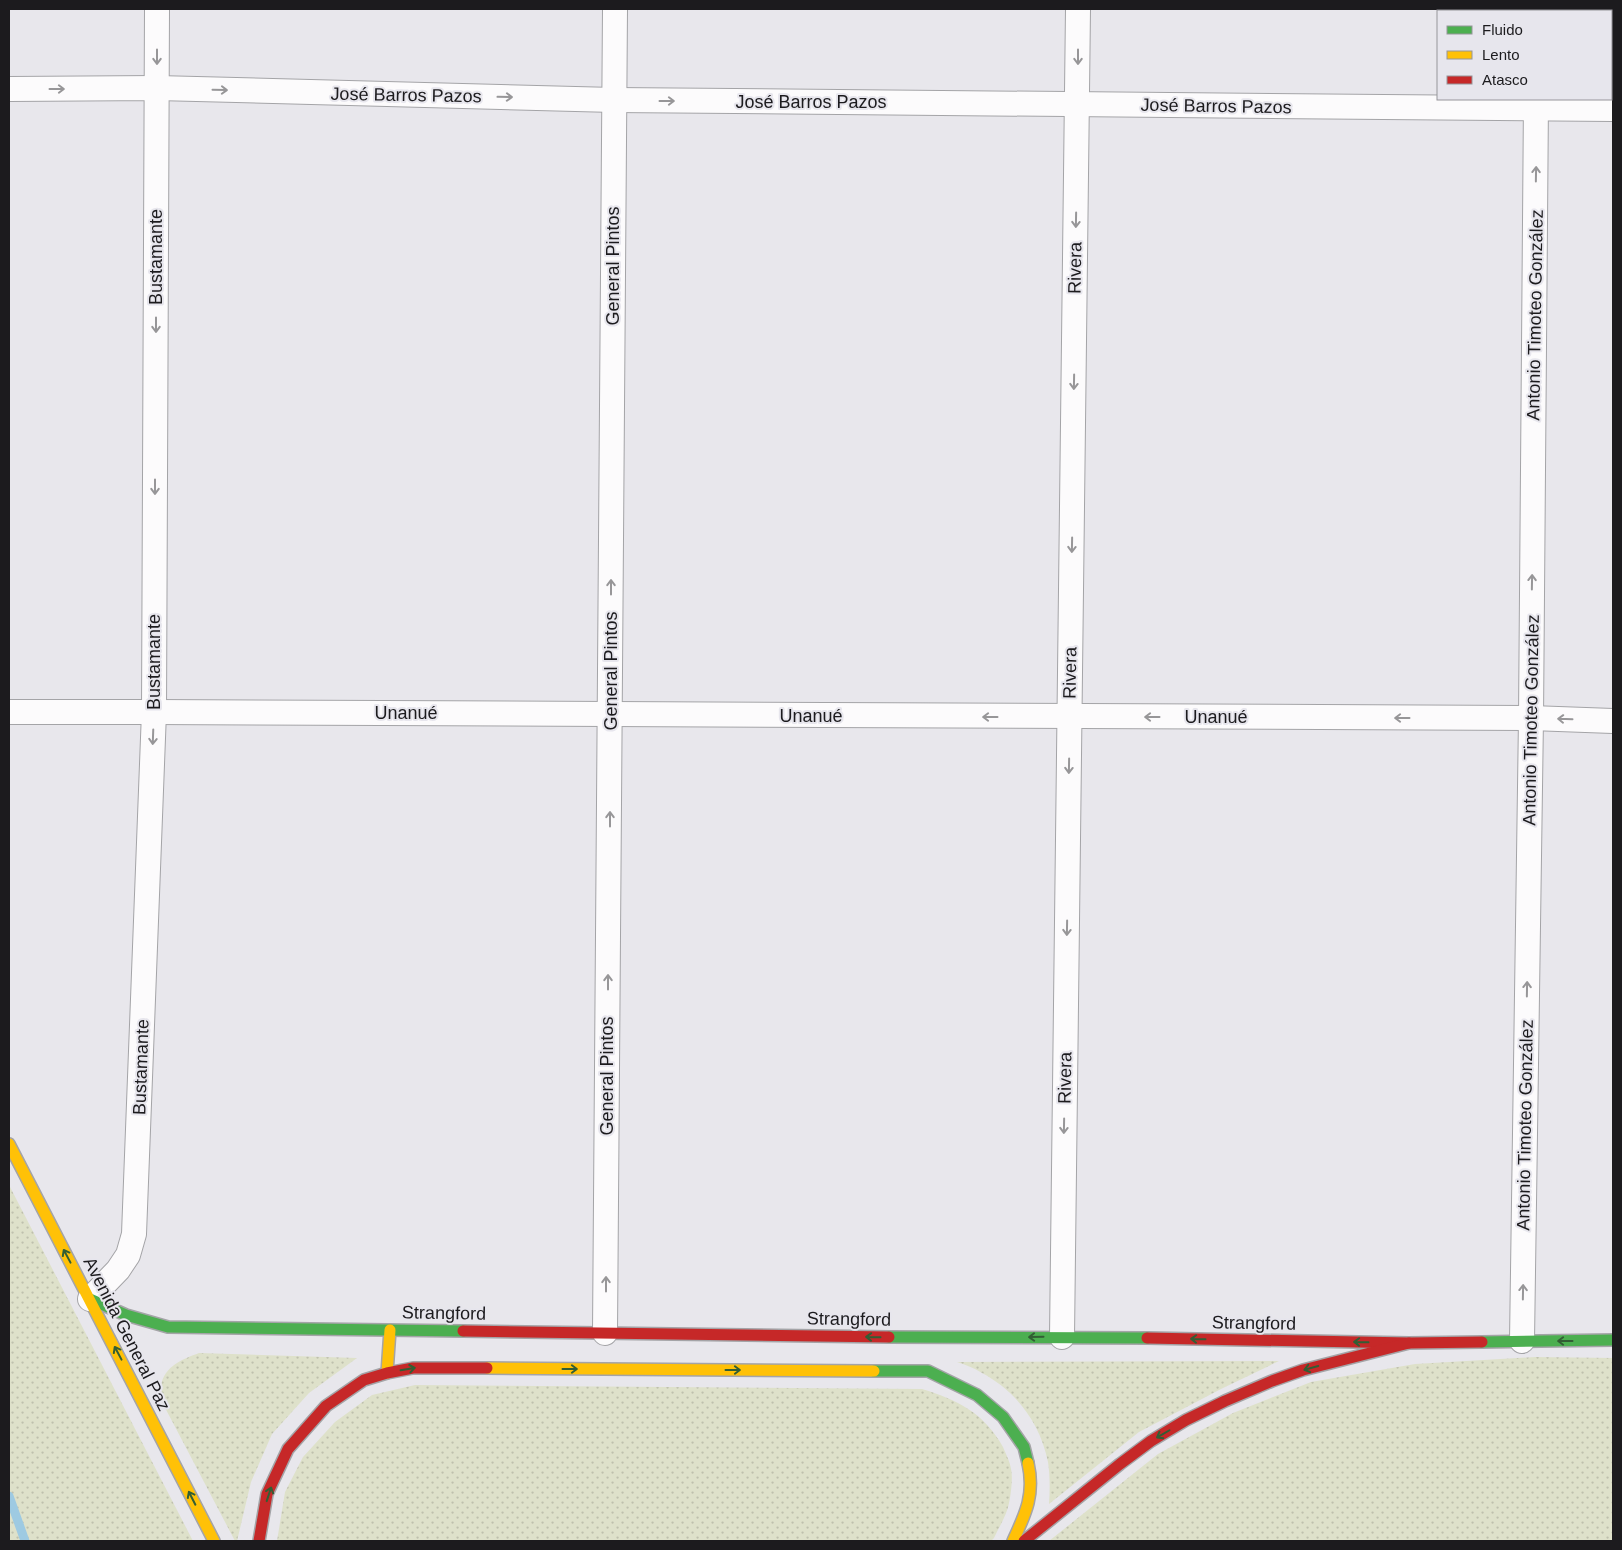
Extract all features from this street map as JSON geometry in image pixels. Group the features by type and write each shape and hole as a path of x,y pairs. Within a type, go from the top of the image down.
{"main road":[{"name":"Avenida General Paz","path":"9,1144 214,1541"},
{"name":"Strangford","path":"90,1299 126,1315 168,1326 1409,1343 1613,1340"},
{"path":"387,1373 390,1330"},
{"path":"928,1371 927,1351 942,1338"},
{"path":"1024,1541 1120,1464 1151,1441 1186,1420 1225,1401 1296,1373 1409,1343"},
{"path":"259,1541 267,1494 288,1449 326,1406 364,1380 413,1368 928,1371 977,1395 1003,1416 1024,1447 1031,1476 1029,1501 1028,1509 1013,1541"}],"street":[{"name":"Bustamante","path":"90,1299 118,1270 128,1255 134,1234 154,712 157,9"},
{"name":"General Pintos","path":"605,1333 615,9"},
{"name":"Rivera","path":"1062,1337 1078,9"},
{"name":"José Barros Pazos","path":"9,89 157,88 614,100 1078,104 1536,104 1613,109"},
{"name":"Antonio Timoteo González","path":"1522,1341 1531,718 1536,104"},
{"name":"Unanué","path":"9,712 1531,718 1613,721"}],"green space":[{"path":"9,1185 193,1541 9,1541"},
{"path":"199,1353 357,1358 309,1393 272,1434 251,1482 237,1541 235,1541 162,1402 161,1386 166,1373 175,1364"},
{"path":"1535,1357 1613,1358 1613,1541 1049,1541 1158,1454 1233,1413 1311,1382 1415,1364"},
{"path":"1279,1361 1139,1432 1049,1504 1048,1462 1033,1421 1006,1389 979,1371 957,1362"},
{"path":"415,1385 922,1389 947,1398 969,1409 996,1435 1008,1458 1012,1472 1010,1499 1005,1516 991,1541 277,1541 285,1492 303,1457 335,1422 372,1395"}],"waterway":[{"path":"9,1496 25,1541"}],"traffic: fast":[{"path":"90,1299 126,1315 168,1327 463,1331"},
{"path":"889,1337 1147,1338"},
{"path":"1482,1342 1613,1340"},
{"path":"874,1371 928,1371 977,1395 1003,1417 1024,1447 1028,1463"}],"traffic: slow":[{"path":"9,1144 214,1541"},
{"path":"387,1373 390,1330"},
{"path":"487,1368 874,1371"},
{"path":"1013,1541 1022,1521 1030,1494 1028,1463"}],"traffic: jam":[{"path":"463,1331 889,1337"},
{"path":"1147,1338 1409,1343 1482,1342"},
{"path":"1024,1541 1120,1464 1151,1441 1186,1420 1225,1401 1303,1370 1409,1343"},
{"path":"259,1541 267,1494 288,1449 326,1406 364,1380 387,1373 413,1368 487,1368"}]}
